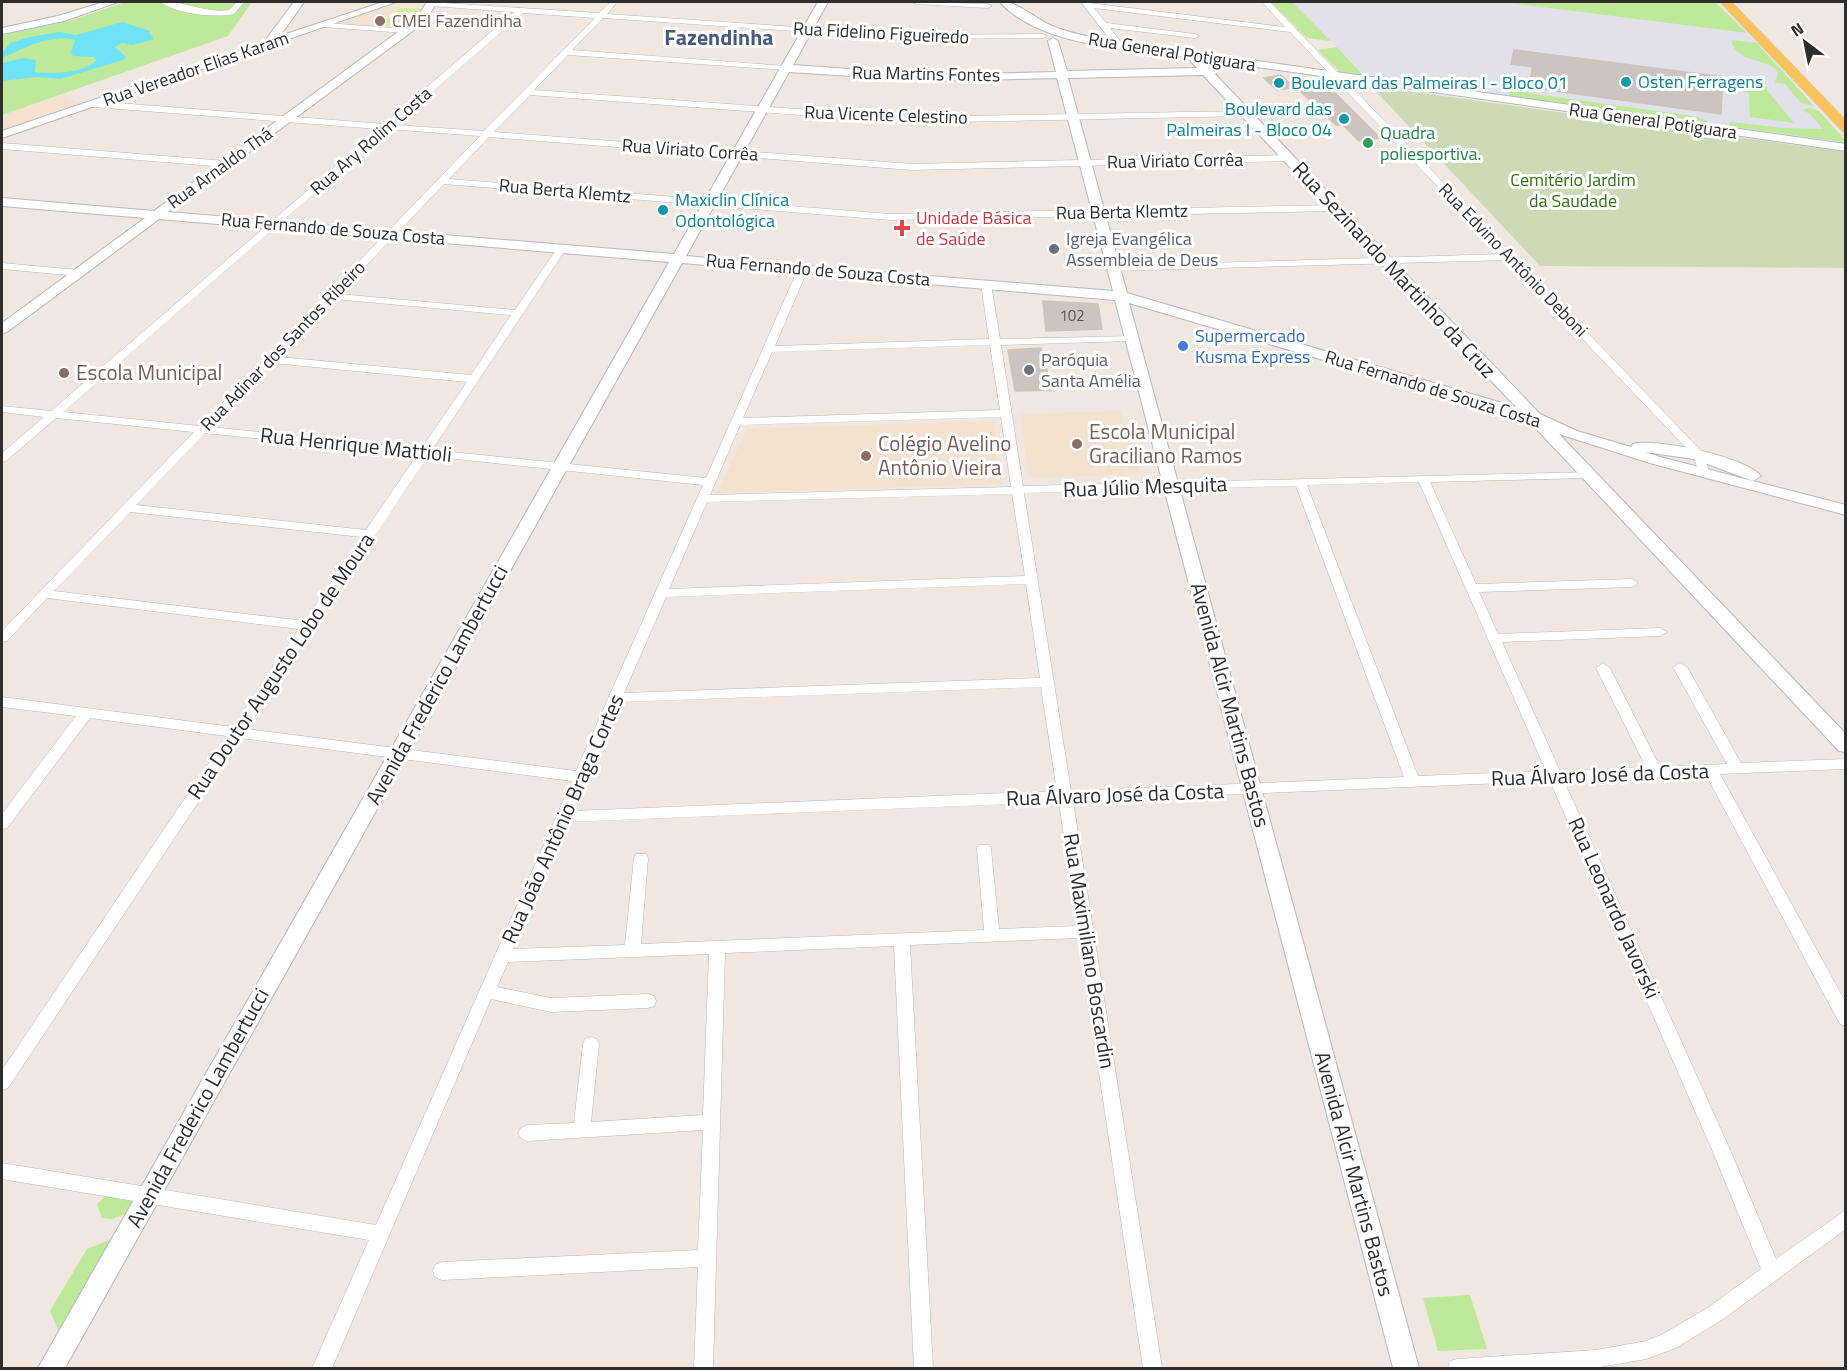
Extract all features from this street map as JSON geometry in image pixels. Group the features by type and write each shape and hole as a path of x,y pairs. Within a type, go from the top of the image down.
{"main road":[{"path":"1726,2 1751,16 1845,128"},
{"path":"1792,53 1845,110"}],"street":[{"path":"2,31 60,19 113,2"},
{"path":"164,2 182,8 226,13 234,10 240,2"},
{"path":"267,45 299,2"},
{"name":"Rua Vereador Elias Karam","path":"2,135 391,2"},
{"name":"Rua Adinar dos Santos Ribeiro","path":"2,638 615,2"},
{"name":"Avenida Frederico Lambertucci","path":"51,1368 823,2"},
{"path":"916,2 988,6"},
{"path":"1005,2 1051,36"},
{"name":"Rua Edvino Antônio Deboni","path":"1266,2 1698,454 1703,471"},
{"name":"Rua Fidelino Figueiredo","path":"432,3 482,4 521,10 927,38 1051,36"},
{"name":"Rua Arnaldo Thá","path":"2,329 406,31 422,18 432,3"},
{"path":"1086,3 1294,30"},
{"path":"1086,3 1119,45"},
{"path":"1176,9 1182,17"},
{"name":"Rua Ary Rolim Costa","path":"2,459 521,10"},
{"path":"284,25 287,32 302,33"},
{"path":"1103,25 1195,36"},
{"path":"326,26 406,31"},
{"name":"Rua General Potiguara","path":"1051,36 1072,36 1191,56 1845,148"},
{"name":"Avenida Alcir Martins Bastos","path":"1051,36 1406,1368"},
{"name":"Rua Martins Fontes","path":"565,52 921,77 1286,69"},
{"name":"Rua Sezinando Martinho da Cruz","path":"1191,56 1845,746"},
{"name":"Rua Vicente Celestino","path":"527,92 914,120 1245,113"},
{"name":"Rua Viriato Corrêa","path":"93,104 912,167 1288,158"},
{"path":"2,146 226,164"},
{"name":"Rua Berta Klemtz","path":"442,181 890,217 1336,208"},
{"name":"Rua Fernando de Souza Costa","path":"2,202 1121,296 1534,417 1572,434 1655,460 1845,510"},
{"name":"Rua Doutor Augusto Lobo de Moura","path":"2,1083 561,249"},
{"path":"1114,270 1511,257"},
{"path":"2,266 78,273"},
{"name":"Rua João Antônio Braga Cortes","path":"322,1368 803,269"},
{"name":"Rua Maximiliano Boscardin","path":"986,284 1154,1368"},
{"path":"331,296 518,313"},
{"path":"768,349 1132,338"},
{"path":"270,359 474,379"},
{"name":"Rua Henrique Mattioli","path":"2,409 710,482"},
{"path":"736,422 1006,413"},
{"name":"Rua Fernando de Souza Costa","path":"1612,447 1668,449 1698,454 1735,467 1798,497"},
{"name":"Rua Júlio Mesquita","path":"703,499 1588,474"},
{"name":"Rua Leonardo Javorski","path":"1424,479 1722,1152 1772,1272"},
{"path":"1300,482 1413,782"},
{"path":"127,508 369,534"},
{"path":"662,593 1032,580"},
{"path":"1472,588 1632,583"},
{"path":"44,594 308,626"},
{"path":"1494,638 1660,632"},
{"path":"1680,667 1737,769"},
{"path":"1603,668 1656,772"},
{"path":"615,698 1047,682"},
{"path":"2,702 581,777"},
{"path":"2,824 86,713"},
{"name":"Rua Álvaro José da Costa","path":"563,817 1845,764"},
{"path":"1710,770 1845,1019"},
{"path":"984,849 992,936"},
{"path":"632,951 641,858"},
{"path":"502,956 1086,932"},
{"path":"902,940 924,1368"},
{"path":"704,1368 717,947"},
{"path":"487,992 551,1005 648,1001"},
{"path":"582,1129 591,1044"},
{"path":"527,1133 711,1122"},
{"path":"2,1171 381,1234"},
{"path":"1457,1368 1596,1359 1646,1350 1692,1329 1845,1218"},
{"path":"442,1271 707,1258"}],"shaded area":[{"path":"1292,2 1502,2 1747,33 1843,140 1840,142 1367,77"},
{"name":"CMEI Fazendinha","path":"383,7 424,8 403,28 338,24"},
{"path":"64,94 80,104 2,130 2,115"},
{"name":"Escola Municipal Graciliano Ramos","path":"1120,411 1140,474 1029,478 1020,414"},
{"name":"Colégio Avelino Antônio Vieira","path":"994,421 1001,484 717,493 747,429"}],"green space":[{"path":"126,2 252,2 228,36 2,115 2,35 69,21"},
{"path":"1271,2 1292,2 1331,41 1307,38"},
{"path":"1502,2 1715,2 1747,33"},
{"path":"400,8 421,9 403,26 380,25"},
{"path":"1731,40 1757,43 1814,106 1801,103 1785,84 1775,83 1778,73 1776,69 1744,56 1738,52"},
{"path":"1337,47 1363,75 1340,72 1318,50"},
{"path":"1741,80 1766,84 1767,90 1794,123 1750,117 1749,93 1741,91"},
{"name":"Cemitério Jardim da Saudade","path":"1371,86 1845,152 1845,268 1540,266"},
{"path":"1510,92 1693,116 1710,123 1509,96"},
{"path":"1808,108 1819,111 1845,140 1842,142 1728,126 1730,122 1785,128 1823,129 1810,114 1802,110"},
{"path":"108,1194 131,1200 134,1211 112,1219 102,1218 97,1204"},
{"path":"117,1237 63,1341 50,1311 87,1249"},
{"path":"1470,1295 1487,1349 1438,1351 1423,1298"}],"water":[{"path":"122,22 150,31 154,39 133,45 122,43 115,47 126,57 123,60 60,79 36,77 2,81 2,63 23,58 36,60 35,72 50,73 84,68 97,60 93,57 73,56 71,52 75,40 66,38 37,43 2,58 2,53 10,43 59,32 76,35"}],"building":[{"name":"Osten Ferragens","path":"1514,50 1723,77 1721,114 1528,87 1533,67 1511,64"},
{"name":"Boulevard das Palmeiras I - Bloco 01","path":"1281,75 1294,88 1277,90 1264,78"},
{"path":"1324,83 1380,138 1359,141 1343,125 1336,125 1295,86"},
{"path":"1043,301 1098,304 1102,329 1046,331"},
{"name":"Paróquia Santa Amélia","path":"1041,348 1052,390 1015,391 1008,350"}],"place":[{"name":"CMEI Fazendinha","path":"380,21"},
{"name":"Osten Ferragens","path":"1626,82"},
{"name":"Boulevard das Palmeiras I - Bloco 01","path":"1279,83"},
{"name":"Boulevard das Palmeiras I - Bloco 04","path":"1344,119"},
{"name":"Quadra poliesportiva.","path":"1368,143"},
{"name":"Maxiclin Clínica Odontológica","path":"663,210"},
{"name":"Unidade Básica de Saúde","path":"902,228"},
{"name":"Igreja Evangélica Assembleia de Deus","path":"1054,249"},
{"name":"Supermercado Kusma Express","path":"1183,346"},
{"name":"Paróquia Santa Amélia","path":"1029,370"},
{"name":"Escola Municipal","path":"64,373"},
{"name":"Escola Municipal Graciliano Ramos","path":"1077,444"},
{"name":"Colégio Avelino Antônio Vieira","path":"866,456"}],"district":[{"name":"Fazendinha","path":"719,37"}]}
